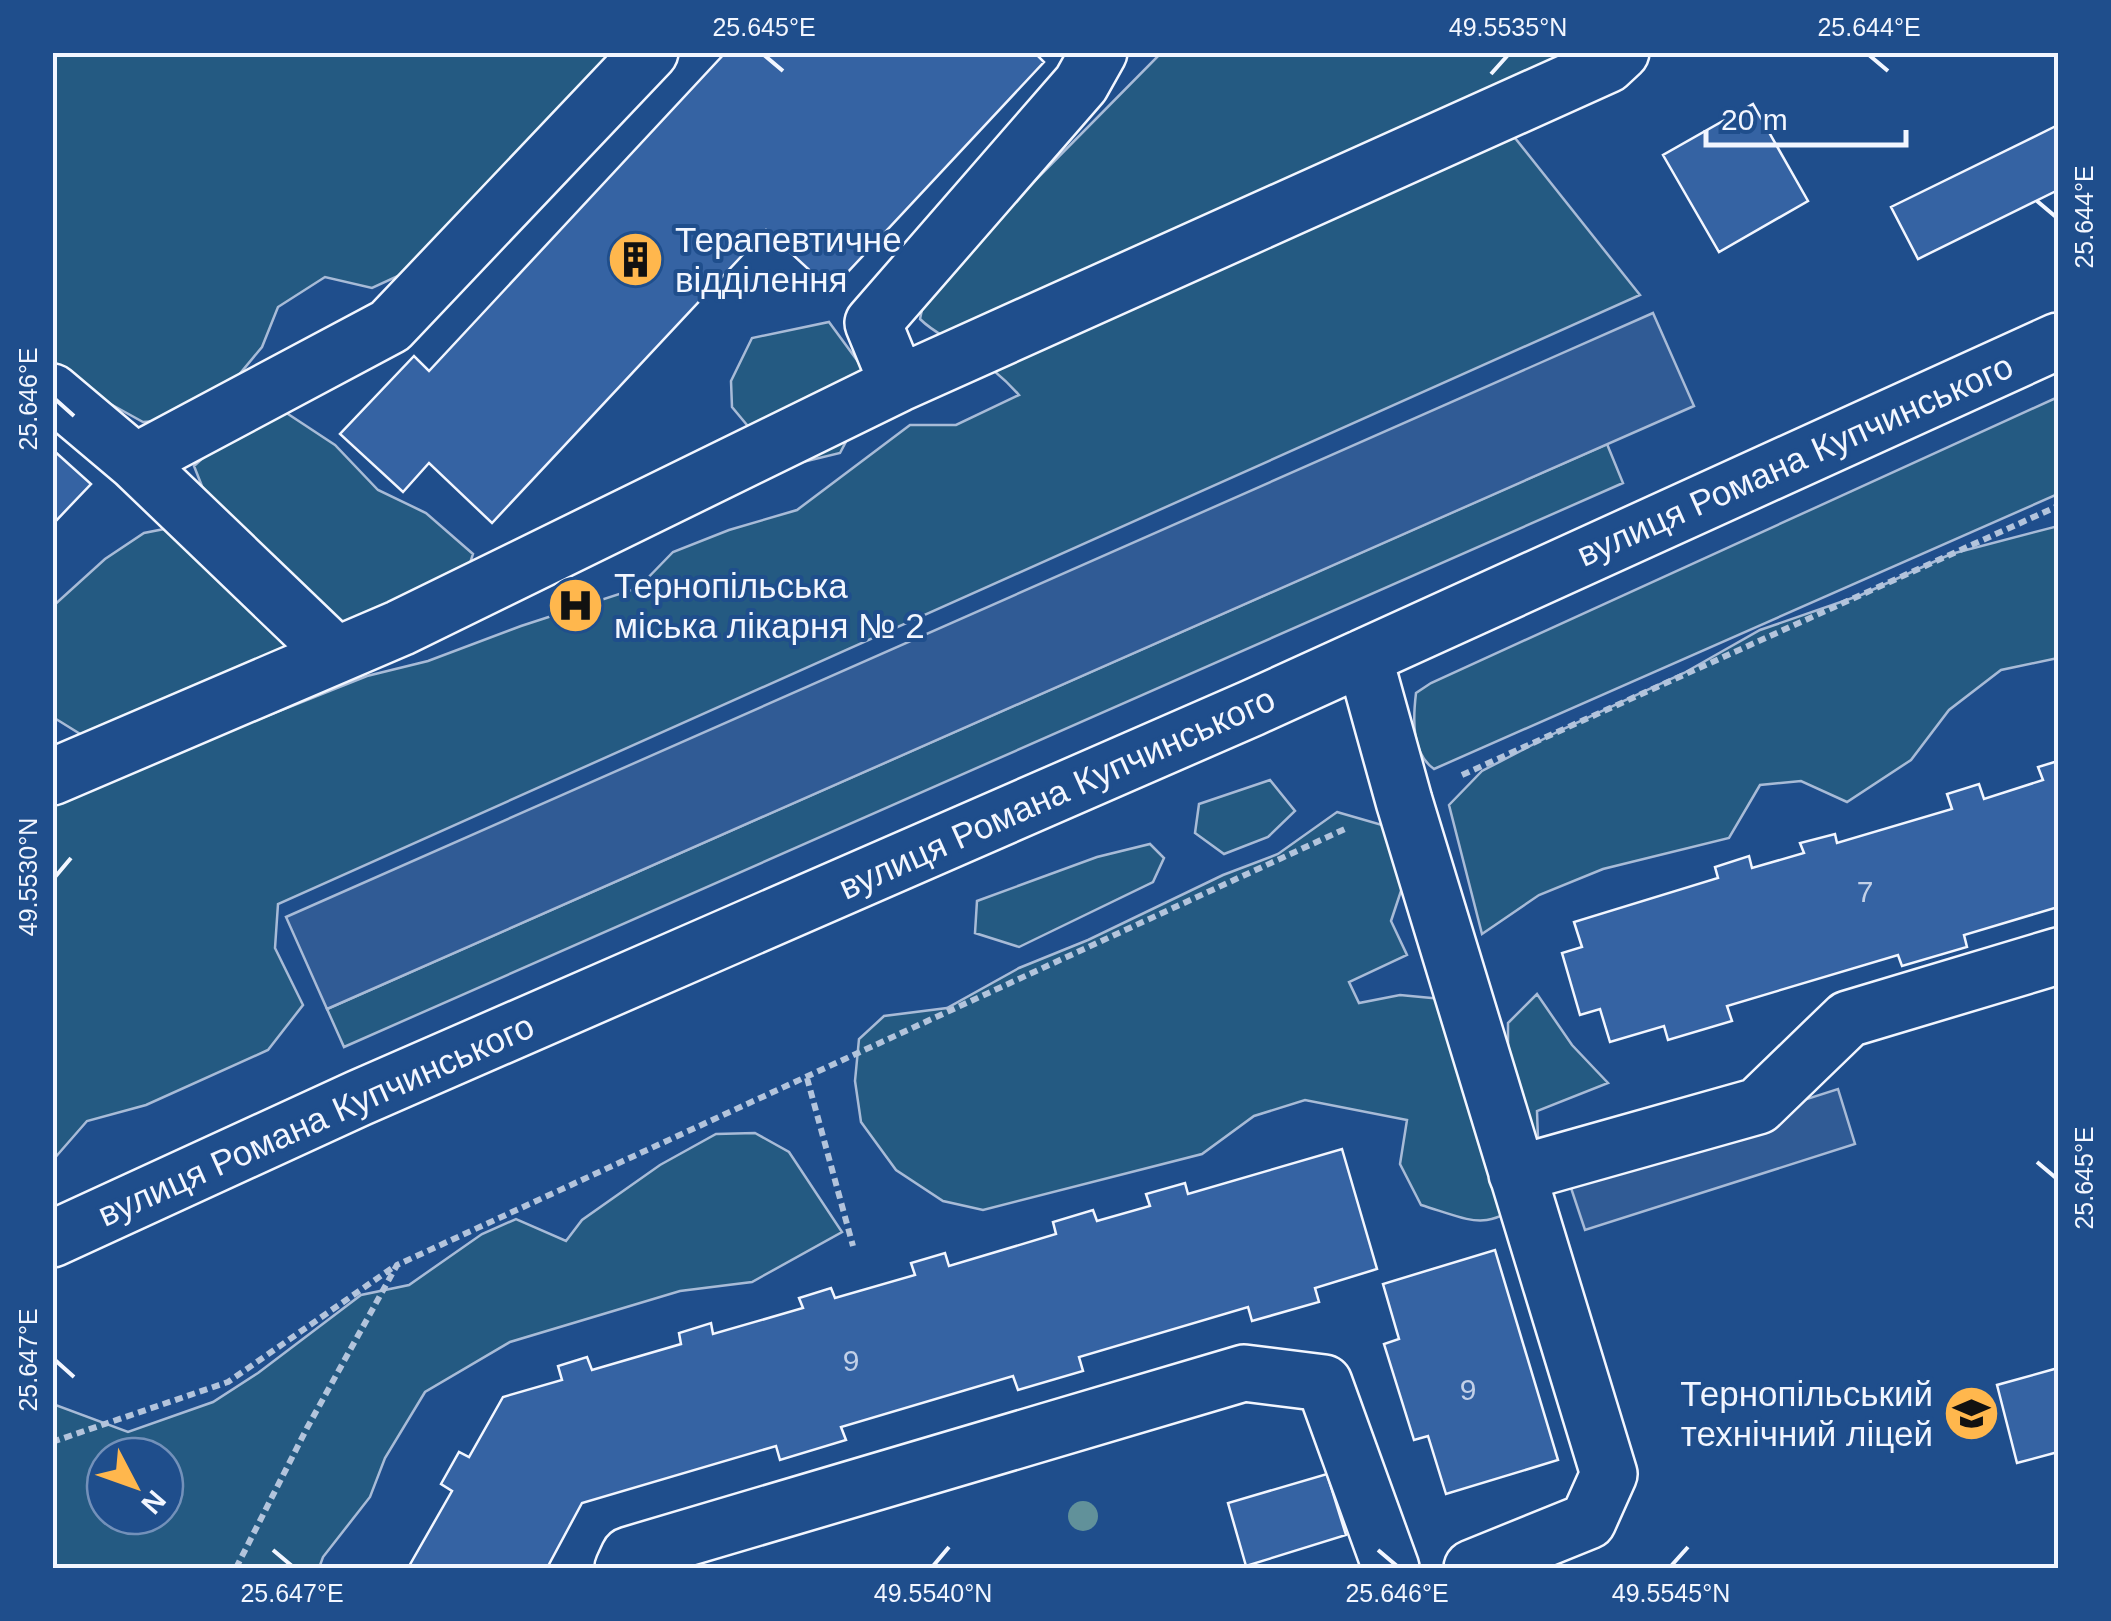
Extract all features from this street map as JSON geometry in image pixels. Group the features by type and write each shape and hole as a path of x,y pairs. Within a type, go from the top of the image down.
{"street":[{"path":"135,462 390,326 650,52"},
{"path":"898,384 873,323 1081,84 1099,52"},
{"path":"52,776 400,628 898,384 1607,65 1622,52"},
{"name":"вулиця Романа Купчинського","path":"52,1239 359,1098 1364,656 2058,340"},
{"path":"52,392 135,462 336,655"},
{"path":"1364,656 1404,802 1609,1474 1588,1520 1472,1568"},
{"path":"1517,1174 1758,1106 1848,1019 2058,956"},
{"path":"623,1568 629,1555 1244,1372 1324,1383 1392,1568"}],"path":[{"path":"52,1442 228,1382 397,1265 2058,506"},
{"path":"807,1078 854,1246"},
{"path":"236,1568 397,1265"}],"shaded area":[{"path":"52,53 628,53 435,259 372,288 325,277 278,307 262,347 203,418 143,422 96,396 53,363"},
{"path":"1161,53 1573,53 1475,150 1515,138 1640,295 278,904 275,948 303,1005 268,1050 146,1105 87,1121 53,1160 53,792 189,747 367,676 428,661 638,588 673,552 797,510 910,425 956,425 1019,395 984,363 920,319 926,291"},
{"path":"1653,313 1694,406 327,1009 286,917"},
{"path":"829,322 862,367 859,417 840,453 782,467 732,407 731,381 752,338"},
{"path":"2058,397 2058,494 1434,769 1421,754 1414,724 1416,693 1431,683"},
{"path":"285,412 335,445 378,490 426,513 473,554 463,585 90,740 56,719 52,607 105,559 144,533 215,519 194,466 206,455"},
{"path":"1607,444 1623,483 344,1047 327,1009"},
{"path":"2058,526 2058,658 2001,670 1949,710 1911,760 1847,802 1801,781 1760,785 1729,838 1603,869 1539,895 1482,934 1449,805 1482,771 1684,673 1760,630 1861,595 1951,554"},
{"path":"1270,780 1295,811 1268,837 1224,854 1195,833 1199,804"},
{"path":"1337,812 1389,827 1408,870 1391,921 1407,955 1349,982 1359,1003 1400,995 1442,999 1508,1047 1508,1023 1537,994 1572,1045 1608,1083 1537,1111 1540,1194 1493,1219 1471,1220 1421,1205 1400,1164 1407,1120 1305,1100 1254,1116 1202,1154 983,1210 943,1201 896,1170 861,1122 855,1081 859,1039 884,1016 947,1008 1019,968 1278,854"},
{"path":"1150,844 1164,858 1153,882 1019,947 975,933 977,901 1097,857"},
{"path":"1838,1089 1855,1144 1585,1230 1567,1176"},
{"path":"755,1133 789,1152 842,1232 752,1282 680,1291 510,1342 425,1392 385,1458 370,1497 323,1557 319,1568 53,1568 53,1404 128,1432 213,1402 361,1295 409,1285 482,1234 516,1219 566,1241 582,1220 660,1165 716,1134"}],"building":[{"name":"Терапевтичне відділення","path":"726,52 1034,52 1044,62 831,290 766,230 492,523 429,463 403,492 340,434 414,356 429,371"},
{"path":"1753,104 1808,201 1719,252 1663,155"},
{"path":"2056,126 2058,190 1918,259 1891,207"},
{"path":"52,449 91,484 52,525"},
{"path":"2058,761 2058,907 1964,935 1967,947 1902,966 1898,955 1727,1006 1732,1021 1668,1040 1664,1026 1610,1042 1600,1009 1580,1015 1562,953 1582,947 1574,922 1718,878 1715,867 1749,856 1752,868 1804,853 1800,843 1835,834 1837,843 1952,809 1947,794 1979,784 1984,799 2043,780 2038,767"},
{"path":"1342,1149 1377,1269 1315,1288 1319,1302 1252,1321 1248,1307 1079,1357 1083,1371 1018,1390 1013,1376 841,1427 846,1440 780,1460 776,1446 582,1503 547,1568 408,1568 452,1491 441,1484 459,1452 469,1457 503,1397 562,1380 558,1366 587,1357 592,1370 681,1344 679,1333 711,1323 713,1334 803,1308 799,1298 831,1288 835,1298 915,1275 911,1263 945,1253 949,1266 1056,1234 1053,1222 1093,1210 1097,1221 1150,1206 1146,1194 1185,1183 1188,1194"},
{"path":"1495,1250 1558,1460 1446,1494 1428,1436 1414,1440 1384,1344 1399,1339 1383,1284"},
{"path":"2058,1368 2058,1452 2017,1463 1997,1385"},
{"path":"1327,1474 1346,1535 1246,1566 1228,1503"}],"place":[{"name":"Терапевтичне відділення","path":"636,260"},
{"name":"Тернопільська міська лікарня № 2","path":"575,606"},
{"name":"Тернопільський технічний ліцей","path":"1972,1414"}]}
